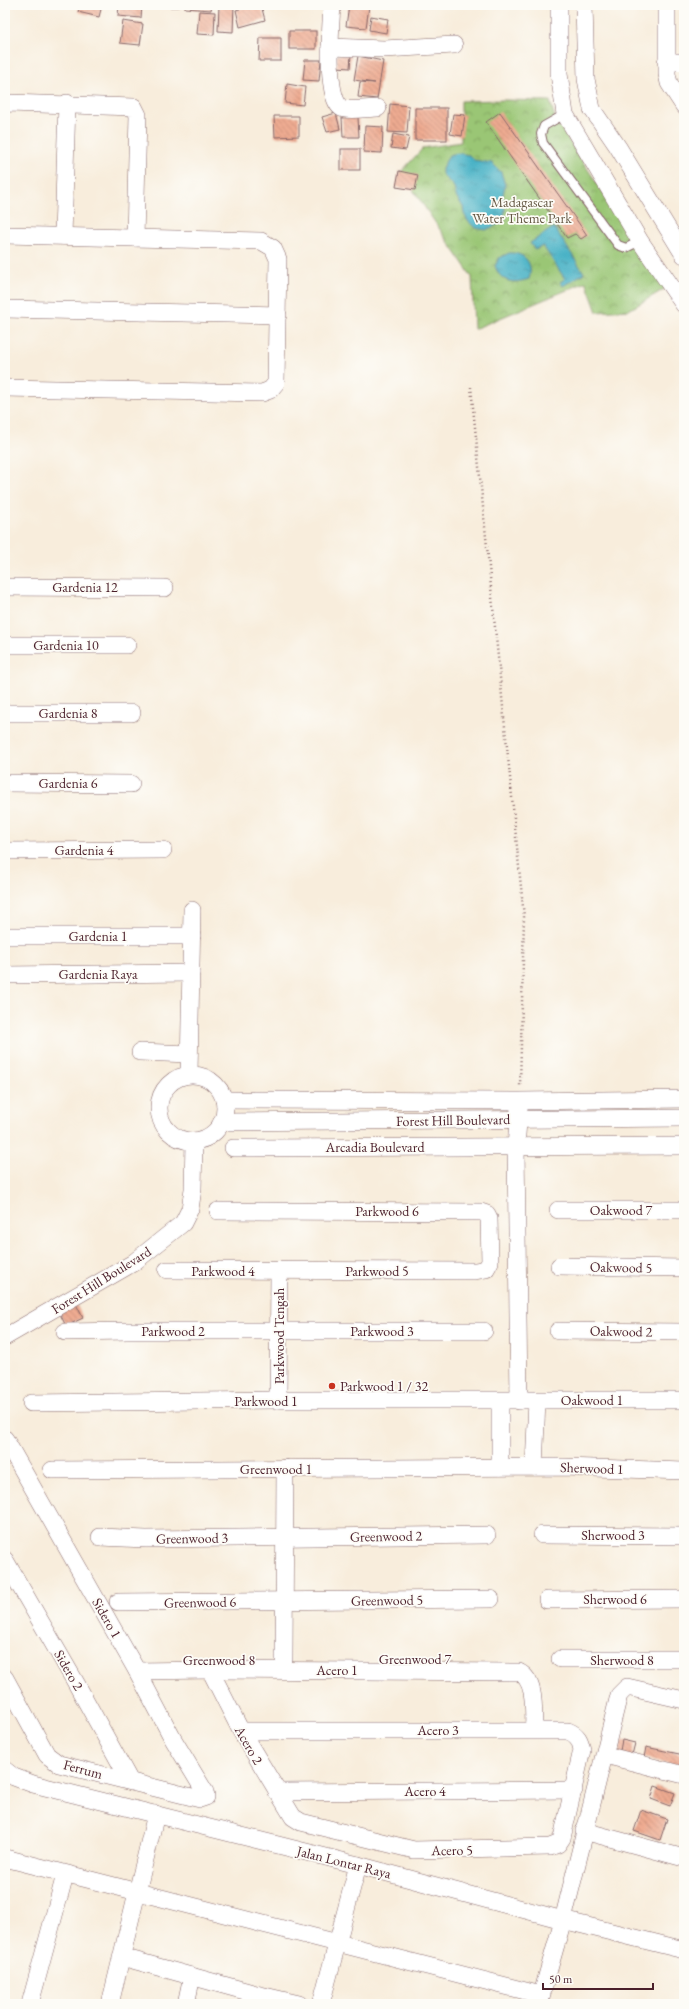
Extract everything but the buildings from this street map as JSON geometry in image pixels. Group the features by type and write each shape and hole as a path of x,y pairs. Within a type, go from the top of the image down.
{"street":[{"path":"332,5 330,77 338,105 344,109 378,108"},
{"path":"559,5 559,74 565,114 640,241 684,305"},
{"path":"584,5 586,79 592,109 618,147 684,255"},
{"path":"667,5 666,62 669,83 684,106"},
{"path":"330,47 384,49 454,45"},
{"path":"666,62 684,62"},
{"path":"5,105 8,103 67,103 134,106 138,115 135,238"},
{"path":"63,236 67,103"},
{"path":"5,235 261,241 273,248 278,259 276,383 270,390 262,393 5,388"},
{"path":"5,309 278,315"},
{"name":"Gardenia 12","path":"5,587 165,588"},
{"name":"Gardenia 10","path":"5,645 127,645"},
{"name":"Gardenia 8","path":"5,713 132,713"},
{"name":"Gardenia 6","path":"5,783 131,784"},
{"name":"Gardenia 4","path":"5,851 163,850"},
{"path":"189,1074 192,910"},
{"name":"Gardenia 1","path":"5,936 192,936"},
{"name":"Gardenia Raya","path":"5,975 191,973"},
{"path":"140,1052 190,1054"},
{"path":"189,1074 201,1076 211,1081 220,1089 224,1100 225,1111 222,1122 215,1132 205,1138 194,1141 182,1140 172,1135 164,1126 159,1116 158,1104 161,1093 168,1084 178,1077 189,1074"},
{"name":"Forest Hill Boulevard","path":"224,1100 519,1101 684,1099"},
{"path":"519,1101 516,1147 519,1401"},
{"name":"Forest Hill Boulevard","path":"222,1122 684,1118"},
{"name":"Forest Hill Boulevard","path":"5,1336 134,1263 183,1223 190,1209 193,1189 194,1141"},
{"name":"Arcadia Boulevard","path":"233,1148 684,1146"},
{"name":"Oakwood 7","path":"558,1210 684,1210"},
{"name":"Parkwood 6","path":"218,1211 464,1212 487,1214 489,1218 490,1262 486,1269 475,1272"},
{"name":"Oakwood 5","path":"559,1266 684,1268"},
{"name":"Parkwood 4","path":"167,1270 280,1271"},
{"name":"Parkwood 5","path":"280,1271 475,1272"},
{"name":"Parkwood Tengah","path":"278,1400 280,1271"},
{"name":"Parkwood 3","path":"280,1331 484,1331"},
{"name":"Parkwood 2","path":"65,1332 280,1331"},
{"name":"Oakwood 2","path":"558,1331 684,1332"},
{"name":"Parkwood 1","path":"31,1403 278,1400 500,1401"},
{"name":"Oakwood 1","path":"500,1401 684,1400"},
{"path":"500,1401 500,1467"},
{"path":"534,1467 537,1401"},
{"name":"Sidero 1","path":"5,1439 137,1671 173,1739 206,1792 206,1797"},
{"name":"Sherwood 1","path":"500,1467 684,1471"},
{"name":"Greenwood 1","path":"52,1470 500,1467"},
{"path":"284,1660 283,1601 285,1468"},
{"name":"Greenwood 2","path":"285,1537 487,1535"},
{"name":"Sherwood 3","path":"542,1535 684,1536"},
{"name":"Greenwood 3","path":"100,1537 146,1539 285,1537"},
{"name":"Sidero 2","path":"5,1560 76,1683 130,1781"},
{"name":"Greenwood 5","path":"283,1601 491,1599"},
{"name":"Sherwood 6","path":"547,1600 684,1599"},
{"name":"Greenwood 6","path":"118,1602 283,1601"},
{"name":"Greenwood 7","path":"284,1660 498,1659"},
{"name":"Sherwood 8","path":"560,1659 684,1660"},
{"name":"Greenwood 8","path":"155,1660 284,1660"},
{"name":"Acero 2","path":"210,1670 241,1731 293,1817"},
{"name":"Acero 1","path":"137,1671 509,1671 526,1675 531,1683 534,1730"},
{"name":"Ferrum","path":"5,1678 47,1755 52,1760 59,1764 200,1799 206,1797"},
{"path":"5,1858 337,1943 540,2002 563,1920 619,1695 628,1687 684,1700"},
{"name":"Acero 3","path":"241,1731 568,1730 575,1734 580,1741 582,1750 574,1790"},
{"path":"605,1754 684,1775"},
{"name":"Jalan Lontar Raya","path":"8,1777 358,1865 563,1920 684,1950"},
{"name":"Acero 4","path":"277,1792 574,1790"},
{"name":"Acero 5","path":"293,1817 306,1823 414,1850 550,1847 558,1844 562,1838 574,1790"},
{"path":"110,2004 156,1814"},
{"path":"584,1831 684,1858"},
{"path":"321,2004 358,1865"},
{"path":"30,2004 65,1874"},
{"path":"122,1957 192,1976 255,1999 299,2004"},
{"path":"186,2004 192,1976"}],"lane":[{"path":"565,114 544,126 541,134 543,143 618,245 626,248 640,241"}],"path":[{"path":"471,388 524,917 519,1101"}],"green space":[{"name":"Madagascar Water Theme Park","path":"461,101 550,101 556,121 666,288 629,310 597,312 586,282 474,329 472,277 401,172 423,148 461,142"}],"water":[{"path":"458,153 469,155 474,160 492,163 501,172 505,185 502,200 505,209 504,218 501,223 486,230 475,228 468,221 464,214 463,207 456,196 454,187 442,174 442,169 449,155"},
{"path":"554,227 584,273 563,286 560,282 565,279 543,246 535,250 530,243"},
{"path":"509,253 515,253 527,260 530,268 529,279 513,282 504,279 501,276 495,266 499,258"}],"place":[{"name":"Parkwood 1 / 32","path":"332,1386"}]}
